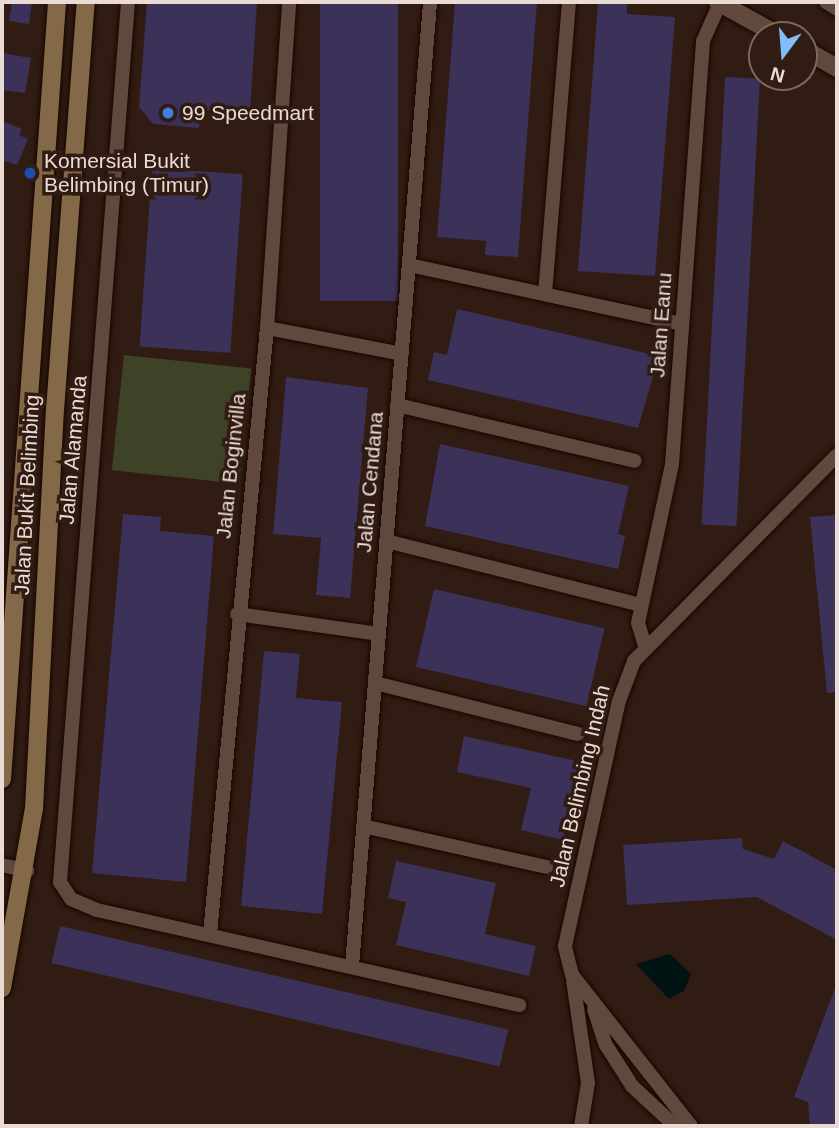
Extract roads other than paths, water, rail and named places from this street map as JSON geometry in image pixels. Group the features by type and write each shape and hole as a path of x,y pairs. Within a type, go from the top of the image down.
{"main road":[{"name":"Jalan Bukit Belimbing","path":"2,779 57,2"},
{"name":"Jalan Bukit Belimbing","path":"2,988 27,871 86,2"}],"street":[{"name":"Jalan Alamanda","path":"128,2 58,855 60,882 71,899 210,934"},
{"name":"Jalan Boginvilla","path":"210,934 237,614 267,328 289,2"},
{"name":"Jalan Cendana","path":"352,966 430,2"},
{"path":"545,295 569,2"},
{"path":"826,2 837,9"},
{"path":"719,3 752,21"},
{"name":"Jalan Eanu","path":"646,649 639,639 641,604 672,464 703,41 719,3"},
{"path":"818,57 837,68"},
{"path":"409,265 682,324"},
{"path":"267,328 402,354"},
{"path":"397,405 635,461"},
{"name":"Jalan Belimbing Indah","path":"691,1126 572,975 565,946 626,678 646,649 837,455"},
{"path":"386,541 641,604"},
{"path":"237,614 379,634"},
{"path":"375,683 578,734"},
{"path":"363,826 546,867"},
{"path":"2,865 27,871"},
{"path":"210,934 520,1005"},
{"path":"572,975 588,1083 581,1126"},
{"path":"590,998 606,1045 632,1086 675,1126"}],"place":[{"name":"99 Speedmart","path":"168,113"},
{"name":"Komersial Bukit Belimbing (Timur)","path":"30,173"}]}
